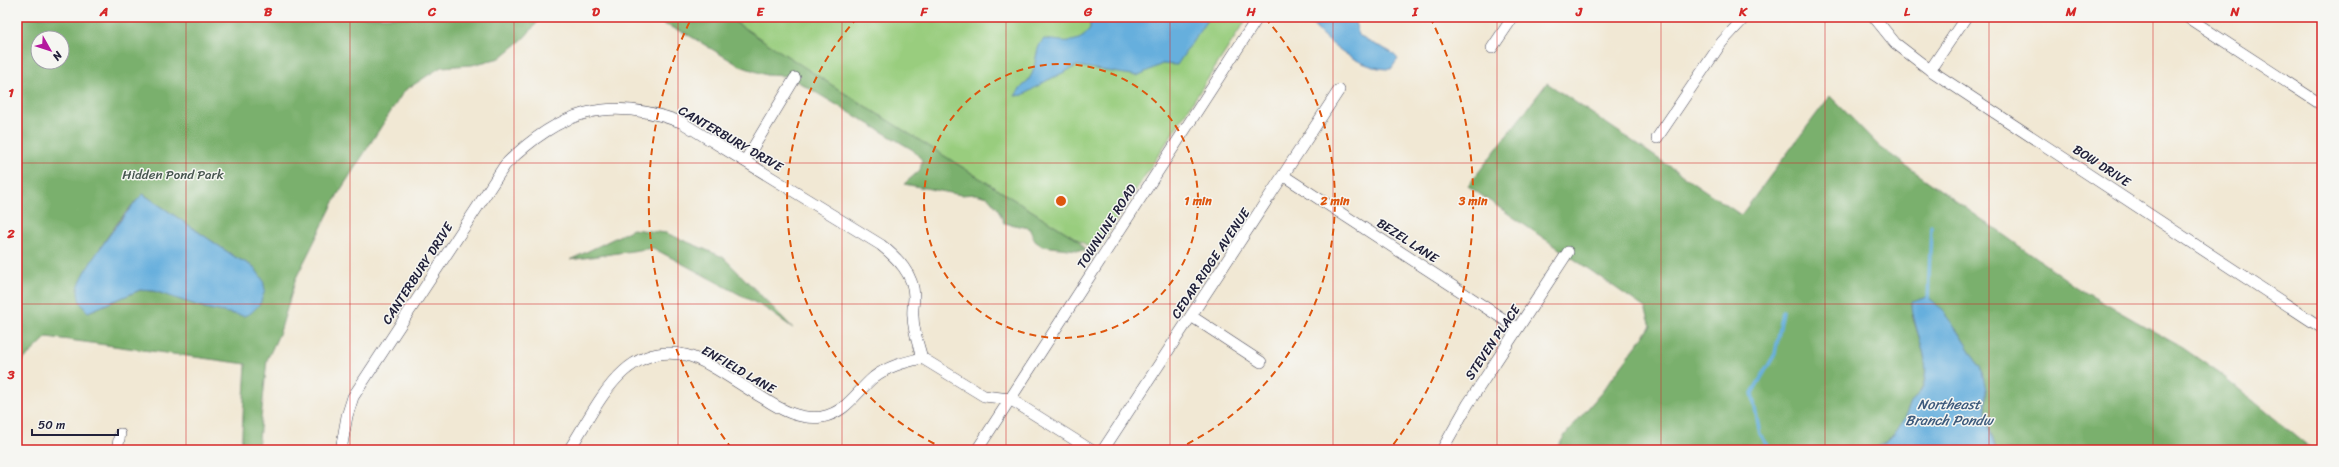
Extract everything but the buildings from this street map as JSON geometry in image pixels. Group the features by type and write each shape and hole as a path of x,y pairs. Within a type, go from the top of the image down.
{"street":[{"name":"TOWNLINE ROAD","path":"977,450 1258,17"},
{"path":"1492,48 1513,17"},
{"path":"1657,138 1722,42 1746,17"},
{"name":"BOW DRIVE","path":"1874,17 1895,43 1930,70 2322,328"},
{"path":"1930,70 1966,17"},
{"path":"2187,17 2322,105"},
{"path":"745,161 795,78"},
{"name":"CEDAR RIDGE AVENUE","path":"1103,450 1284,176 1338,90"},
{"name":"CANTERBURY DRIVE","path":"341,450 347,416 354,397 505,165 544,130 586,112 631,109 655,113 681,122 849,224 898,258 910,277 914,296 913,316 922,358"},
{"name":"BEZEL LANE","path":"1284,176 1517,328"},
{"name":"STEVEN PLACE","path":"1442,450 1468,404 1568,252"},
{"path":"1191,316 1262,362"},
{"name":"ENFIELD LANE","path":"569,450 610,386 622,371 638,359 655,353 687,355 784,411 803,417 822,417 842,410 874,377 893,366 922,358"},
{"path":"922,358 984,396 1010,399 1091,450"},
{"path":"117,450 120,434"}],"green space":[{"name":"Hidden Pond Park","path":"21,17 542,17 524,38 500,58 472,65 441,67 404,91 338,194 296,278 280,332 267,360 258,449 241,450 246,364 47,337 17,366 17,32","holes":["143,194 235,257 254,267 208,309 154,291 140,290 88,312 78,289 106,238 124,214"]},
{"path":"647,17 727,17 841,91 1078,240 1086,251 1042,246 1035,241 1029,228 1004,223 998,209 988,197 975,194 961,195 904,184 920,170 922,160 913,150 788,76 766,75 740,66 685,33"},
{"path":"727,17 1248,17 1096,251 841,91"},
{"path":"1547,83 1741,215 1830,96 1880,147 2081,290 2183,348 2223,376 2313,450 1996,450 1986,416 1986,390 1978,365 1958,332 1945,317 1912,315 1925,360 1925,378 1921,390 1910,404 1896,432 1873,450 1556,450 1565,435 1601,393 1651,326 1645,308 1468,186"},
{"path":"633,229 666,233 723,257 793,328 765,308 653,248 570,260"}],"water":[{"path":"1090,17 1209,17 1177,65 1162,64 1137,76 1077,66 1046,81 1023,95 1015,96 1032,74 1041,42 1044,39 1070,41 1081,38 1090,29"},
{"path":"1313,17 1352,17 1361,37 1386,49 1398,59 1391,69 1380,68 1358,61 1347,55 1327,40 1311,23"},
{"path":"143,194 235,257 254,267 263,280 265,290 260,304 251,313 244,316 208,309 154,291 140,290 88,312 80,302 78,290 80,282 86,270 106,240"},
{"name":"Northeast Branch Pondw","path":"1927,297 1940,308 1947,317 1962,338 1978,365 1981,367 1986,390 1986,416 1996,450 1873,450 1896,432 1910,404 1923,386 1926,365 1915,323 1912,302"}],"waterway":[{"path":"1928,301 1931,226"},
{"path":"1771,450 1760,434 1752,393 1775,354 1783,311"}]}
